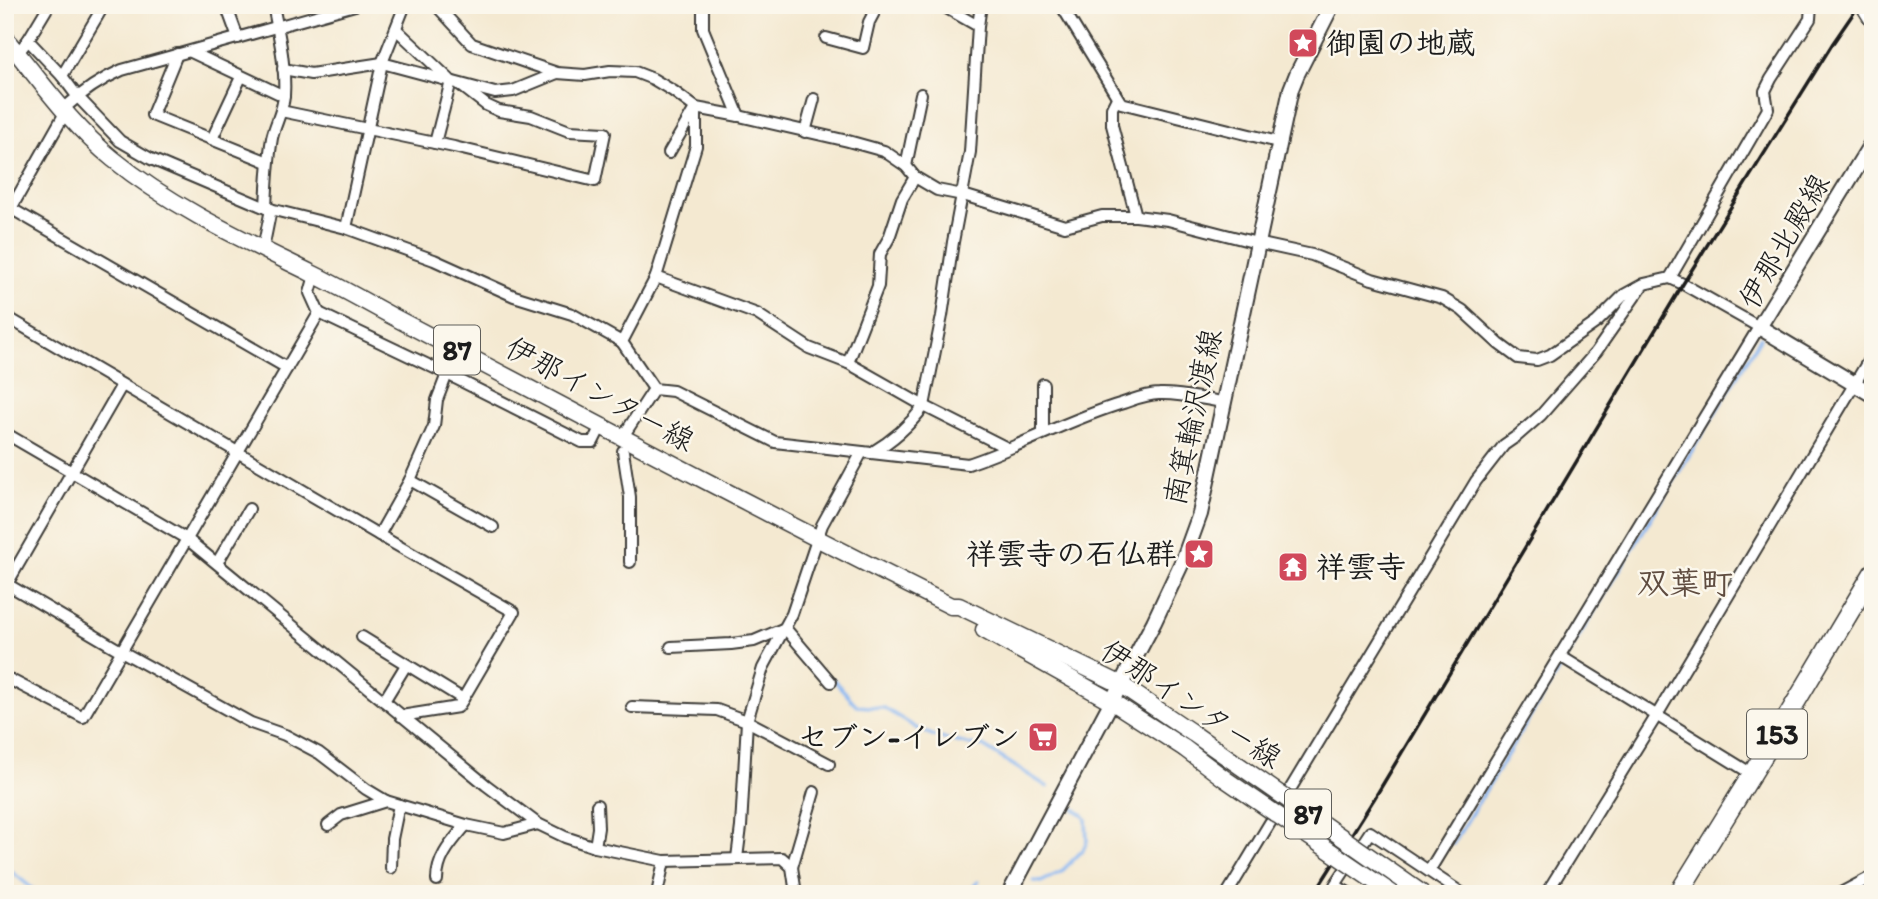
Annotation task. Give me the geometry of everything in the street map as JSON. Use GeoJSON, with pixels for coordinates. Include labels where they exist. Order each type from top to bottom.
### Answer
{"type":"FeatureCollection","features":[{"type":"Feature","properties":{"kind":"highway"},"geometry":{"type":"LineString","coordinates":[[1865,5],[1873,18]]}},
{"type":"Feature","properties":{"kind":"highway","name":"153"},"geometry":{"type":"LineString","coordinates":[[1678,894],[1873,573]]}},
{"type":"Feature","properties":{"kind":"main road","name":"南箕輪沢渡線"},"geometry":{"type":"LineString","coordinates":[[1009,894],[1154,622],[1193,537],[1278,142],[1294,81],[1332,5]]}},
{"type":"Feature","properties":{"kind":"main road","name":"伊那インター線"},"geometry":{"type":"LineString","coordinates":[[5,38],[23,47],[63,112],[87,137],[146,185],[182,208],[601,426],[623,445],[951,606],[959,606],[1120,684],[1423,894]]}},
{"type":"Feature","properties":{"kind":"main road","name":"伊那北殿線"},"geometry":{"type":"LineString","coordinates":[[1873,141],[1759,327],[1873,395]]}},
{"type":"Feature","properties":{"kind":"main road","name":"伊那インター線"},"geometry":{"type":"LineString","coordinates":[[951,606],[955,613],[1111,701],[1184,748],[1394,894]]}},
{"type":"Feature","properties":{"kind":"street"},"geometry":{"type":"LineString","coordinates":[[49,5],[23,47],[62,76],[77,96],[120,141],[151,159],[269,208],[346,228],[434,260],[514,296],[572,314],[622,342],[654,389],[673,391],[775,442],[968,464],[1103,409],[1150,395],[1176,394],[1223,402]]}},
{"type":"Feature","properties":{"kind":"street"},"geometry":{"type":"LineString","coordinates":[[62,76],[104,5]]}},
{"type":"Feature","properties":{"kind":"street"},"geometry":{"type":"LineString","coordinates":[[226,5],[238,38]]}},
{"type":"Feature","properties":{"kind":"street"},"geometry":{"type":"LineString","coordinates":[[263,249],[269,208],[268,162],[284,96],[283,69],[273,5]]}},
{"type":"Feature","properties":{"kind":"street"},"geometry":{"type":"LineString","coordinates":[[5,219],[8,206],[63,112],[77,96],[102,79],[122,70],[355,5]]}},
{"type":"Feature","properties":{"kind":"street"},"geometry":{"type":"LineString","coordinates":[[346,228],[382,63],[405,5]]}},
{"type":"Feature","properties":{"kind":"street"},"geometry":{"type":"LineString","coordinates":[[436,5],[472,44],[557,73],[585,75],[610,71],[635,72],[653,79],[696,108],[884,151],[906,166],[915,177],[937,190],[963,195],[1065,226],[1102,216],[1136,216],[1168,220],[1312,255],[1372,279],[1442,298],[1462,310],[1518,358],[1536,360],[1550,355],[1597,322],[1624,295],[1644,284],[1670,278],[1759,327],[1563,658],[1429,871]]}},
{"type":"Feature","properties":{"kind":"street"},"geometry":{"type":"LineString","coordinates":[[703,5],[703,29],[739,116]]}},
{"type":"Feature","properties":{"kind":"street"},"geometry":{"type":"LineString","coordinates":[[826,38],[863,48],[869,22],[878,5]]}},
{"type":"Feature","properties":{"kind":"street"},"geometry":{"type":"LineString","coordinates":[[941,5],[978,26]]}},
{"type":"Feature","properties":{"kind":"street"},"geometry":{"type":"LineString","coordinates":[[737,859],[747,721],[763,668],[800,594],[822,525],[867,452],[887,444],[924,406],[943,316],[970,152],[981,5]]}},
{"type":"Feature","properties":{"kind":"street"},"geometry":{"type":"LineString","coordinates":[[1061,5],[1121,103],[1278,142]]}},
{"type":"Feature","properties":{"kind":"street"},"geometry":{"type":"LineString","coordinates":[[1670,278],[1768,108],[1765,91],[1810,19],[1811,5]]}},
{"type":"Feature","properties":{"kind":"street"},"geometry":{"type":"LineString","coordinates":[[281,110],[595,181],[605,133],[569,131],[531,116],[499,111],[455,83],[396,29]]}},
{"type":"Feature","properties":{"kind":"street"},"geometry":{"type":"LineString","coordinates":[[191,52],[284,96]]}},
{"type":"Feature","properties":{"kind":"street"},"geometry":{"type":"LineString","coordinates":[[177,54],[152,115],[268,162]]}},
{"type":"Feature","properties":{"kind":"street"},"geometry":{"type":"LineString","coordinates":[[283,69],[312,74],[382,63],[495,93],[513,90],[557,73]]}},
{"type":"Feature","properties":{"kind":"street"},"geometry":{"type":"LineString","coordinates":[[212,139],[241,77]]}},
{"type":"Feature","properties":{"kind":"street"},"geometry":{"type":"LineString","coordinates":[[435,143],[455,83]]}},
{"type":"Feature","properties":{"kind":"street"},"geometry":{"type":"LineString","coordinates":[[906,166],[920,94]]}},
{"type":"Feature","properties":{"kind":"street"},"geometry":{"type":"LineString","coordinates":[[1117,98],[1112,108],[1112,125],[1136,216]]}},
{"type":"Feature","properties":{"kind":"street"},"geometry":{"type":"LineString","coordinates":[[805,132],[814,99]]}},
{"type":"Feature","properties":{"kind":"street"},"geometry":{"type":"LineString","coordinates":[[669,153],[696,108]]}},
{"type":"Feature","properties":{"kind":"street"},"geometry":{"type":"LineString","coordinates":[[622,342],[656,277],[696,146],[696,108]]}},
{"type":"Feature","properties":{"kind":"street"},"geometry":{"type":"LineString","coordinates":[[848,363],[878,286],[880,254],[889,238],[902,199],[915,177]]}},
{"type":"Feature","properties":{"kind":"street"},"geometry":{"type":"LineString","coordinates":[[8,206],[287,368]]}},
{"type":"Feature","properties":{"kind":"street"},"geometry":{"type":"LineString","coordinates":[[315,275],[310,293],[319,313],[582,442],[593,442],[601,426]]}},
{"type":"Feature","properties":{"kind":"street"},"geometry":{"type":"LineString","coordinates":[[656,277],[757,314],[809,348],[848,363],[1007,448]]}},
{"type":"Feature","properties":{"kind":"street"},"geometry":{"type":"LineString","coordinates":[[1227,894],[1476,481],[1504,444],[1541,415],[1596,352],[1644,284]]}},
{"type":"Feature","properties":{"kind":"street"},"geometry":{"type":"LineString","coordinates":[[5,677],[83,718],[319,313]]}},
{"type":"Feature","properties":{"kind":"street"},"geometry":{"type":"LineString","coordinates":[[5,316],[514,612],[457,707],[401,716]]}},
{"type":"Feature","properties":{"kind":"street"},"geometry":{"type":"LineString","coordinates":[[1546,894],[1657,715],[1873,353]]}},
{"type":"Feature","properties":{"kind":"street"},"geometry":{"type":"LineString","coordinates":[[379,535],[410,480],[434,426],[437,400],[447,374]]}},
{"type":"Feature","properties":{"kind":"street"},"geometry":{"type":"LineString","coordinates":[[1043,384],[1044,433]]}},
{"type":"Feature","properties":{"kind":"street"},"geometry":{"type":"LineString","coordinates":[[122,385],[6,583],[251,723],[285,735],[319,753],[386,801],[466,825],[505,833],[538,824]]}},
{"type":"Feature","properties":{"kind":"street"},"geometry":{"type":"LineString","coordinates":[[630,562],[630,497],[623,445],[654,389]]}},
{"type":"Feature","properties":{"kind":"street"},"geometry":{"type":"LineString","coordinates":[[5,433],[187,539],[401,716],[538,824],[595,847],[664,861],[782,859],[792,867]]}},
{"type":"Feature","properties":{"kind":"street"},"geometry":{"type":"LineString","coordinates":[[410,480],[493,527]]}},
{"type":"Feature","properties":{"kind":"street"},"geometry":{"type":"LineString","coordinates":[[218,563],[249,509]]}},
{"type":"Feature","properties":{"kind":"street"},"geometry":{"type":"LineString","coordinates":[[671,647],[754,641],[785,628]]}},
{"type":"Feature","properties":{"kind":"street"},"geometry":{"type":"LineString","coordinates":[[785,628],[831,682]]}},
{"type":"Feature","properties":{"kind":"street"},"geometry":{"type":"LineString","coordinates":[[362,637],[463,699]]}},
{"type":"Feature","properties":{"kind":"street"},"geometry":{"type":"LineString","coordinates":[[1563,658],[1752,774]]}},
{"type":"Feature","properties":{"kind":"street"},"geometry":{"type":"LineString","coordinates":[[384,701],[406,665]]}},
{"type":"Feature","properties":{"kind":"street"},"geometry":{"type":"LineString","coordinates":[[632,707],[717,710],[747,721],[829,764]]}},
{"type":"Feature","properties":{"kind":"street"},"geometry":{"type":"LineString","coordinates":[[796,894],[792,867],[814,792]]}},
{"type":"Feature","properties":{"kind":"street"},"geometry":{"type":"LineString","coordinates":[[328,825],[341,816],[386,801]]}},
{"type":"Feature","properties":{"kind":"street"},"geometry":{"type":"LineString","coordinates":[[391,868],[392,839],[399,805]]}},
{"type":"Feature","properties":{"kind":"street"},"geometry":{"type":"LineString","coordinates":[[595,847],[597,805]]}},
{"type":"Feature","properties":{"kind":"street"},"geometry":{"type":"LineString","coordinates":[[437,880],[441,857],[466,825]]}},
{"type":"Feature","properties":{"kind":"street"},"geometry":{"type":"LineString","coordinates":[[1350,894],[1335,885],[1370,832],[1463,894]]}},
{"type":"Feature","properties":{"kind":"street"},"geometry":{"type":"LineString","coordinates":[[657,894],[664,861]]}},
{"type":"Feature","properties":{"kind":"street"},"geometry":{"type":"LineString","coordinates":[[1849,892],[1873,876]]}},
{"type":"Feature","properties":{"kind":"waterway"},"geometry":{"type":"LineString","coordinates":[[1453,844],[1761,337]]}},
{"type":"Feature","properties":{"kind":"waterway"},"geometry":{"type":"LineString","coordinates":[[834,680],[857,706],[884,708],[918,729],[937,737],[983,746],[1048,787]]}},
{"type":"Feature","properties":{"kind":"waterway"},"geometry":{"type":"LineString","coordinates":[[1034,881],[1041,882],[1061,872],[1083,850],[1087,841],[1086,819],[1073,808]]}},
{"type":"Feature","properties":{"kind":"waterway"},"geometry":{"type":"LineString","coordinates":[[5,866],[41,894]]}},
{"type":"Feature","properties":{"kind":"waterway"},"geometry":{"type":"LineString","coordinates":[[966,894],[978,882]]}},
{"type":"Feature","properties":{"kind":"railway"},"geometry":{"type":"LineString","coordinates":[[1314,894],[1374,799],[1683,284],[1859,5]]}},
{"type":"Feature","properties":{"kind":"place","name":"御園の地蔵"},"geometry":{"type":"Point","coordinates":[1303,43]}},
{"type":"Feature","properties":{"kind":"place","name":"祥雲寺の石仏群"},"geometry":{"type":"Point","coordinates":[1199,554]}},
{"type":"Feature","properties":{"kind":"place","name":"祥雲寺"},"geometry":{"type":"Point","coordinates":[1293,567]}},
{"type":"Feature","properties":{"kind":"place","name":"セブン-イレブン"},"geometry":{"type":"Point","coordinates":[1043,737]}},
{"type":"Feature","properties":{"kind":"district","name":"双葉町"},"geometry":{"type":"Point","coordinates":[1685,583]}}]}
